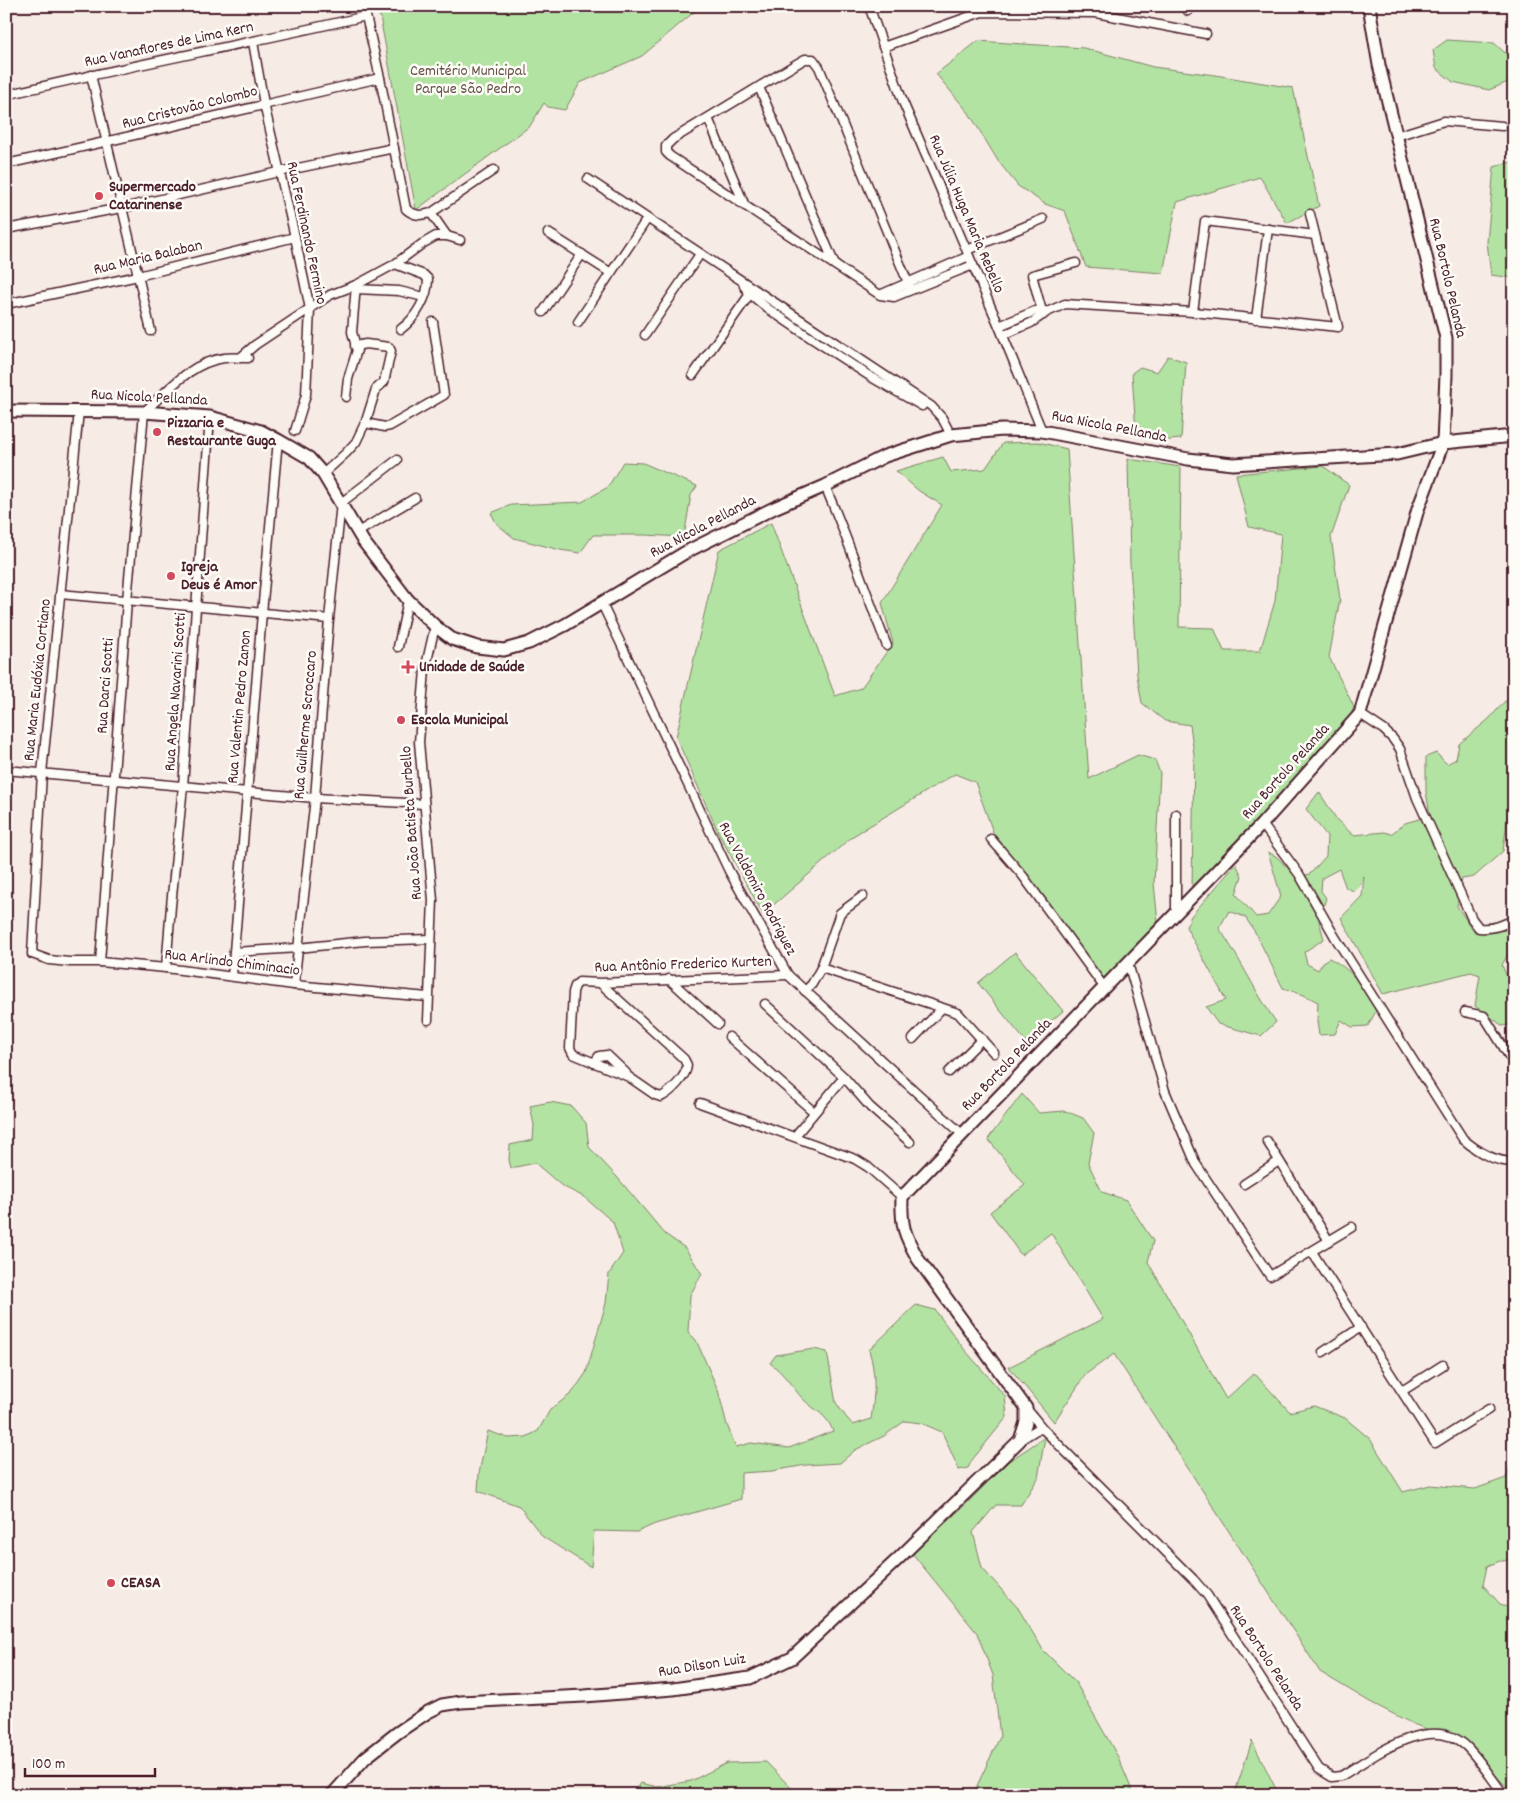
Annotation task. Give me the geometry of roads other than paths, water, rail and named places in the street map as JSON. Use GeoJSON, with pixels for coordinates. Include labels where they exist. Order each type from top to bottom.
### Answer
{"type":"FeatureCollection","features":[{"type":"Feature","properties":{"kind":"street","name":"Rua Júlia Huga Maria Rebello"},"geometry":{"type":"LineString","coordinates":[[869,6],[902,102],[973,264],[1042,431]]}},
{"type":"Feature","properties":{"kind":"street","name":"Rua Bortolo Pelanda"},"geometry":{"type":"LineString","coordinates":[[1369,6],[1379,65],[1446,338],[1446,393],[1443,443],[1418,509],[1360,714],[1262,824],[902,1198],[902,1215],[905,1236],[918,1259],[1026,1408],[1043,1429],[1193,1579],[1206,1595],[1319,1769],[1332,1777],[1341,1776],[1397,1743],[1422,1734],[1440,1734],[1452,1738],[1465,1746],[1504,1795]]}},
{"type":"Feature","properties":{"kind":"street"},"geometry":{"type":"LineString","coordinates":[[883,47],[982,12],[1096,13],[1206,34]]}},
{"type":"Feature","properties":{"kind":"street","name":"Rua Vanaflores de Lima Kern"},"geometry":{"type":"LineString","coordinates":[[6,95],[366,16],[380,78]]}},
{"type":"Feature","properties":{"kind":"street","name":"Rua Ferdinando Fermino"},"geometry":{"type":"LineString","coordinates":[[253,42],[264,104],[310,309],[306,395],[295,431]]}},
{"type":"Feature","properties":{"kind":"street"},"geometry":{"type":"LineString","coordinates":[[909,286],[816,62],[810,59],[802,61],[670,141],[666,152],[880,295],[909,286],[973,264]]}},
{"type":"Feature","properties":{"kind":"street"},"geometry":{"type":"LineString","coordinates":[[91,75],[150,331]]}},
{"type":"Feature","properties":{"kind":"street"},"geometry":{"type":"LineString","coordinates":[[380,78],[406,209],[415,215],[422,216],[431,213],[494,170]]}},
{"type":"Feature","properties":{"kind":"street","name":"Rua Cristovão Colombo"},"geometry":{"type":"LineString","coordinates":[[6,164],[380,78]]}},
{"type":"Feature","properties":{"kind":"street"},"geometry":{"type":"LineString","coordinates":[[759,87],[835,265]]}},
{"type":"Feature","properties":{"kind":"street"},"geometry":{"type":"LineString","coordinates":[[708,118],[745,206]]}},
{"type":"Feature","properties":{"kind":"street"},"geometry":{"type":"LineString","coordinates":[[1396,136],[1444,121],[1502,126]]}},
{"type":"Feature","properties":{"kind":"street"},"geometry":{"type":"LineString","coordinates":[[6,229],[122,208],[394,148]]}},
{"type":"Feature","properties":{"kind":"street"},"geometry":{"type":"LineString","coordinates":[[588,179],[740,281],[767,308],[811,338],[848,362],[931,406],[940,415],[951,435]]}},
{"type":"Feature","properties":{"kind":"street"},"geometry":{"type":"LineString","coordinates":[[431,213],[447,236]]}},
{"type":"Feature","properties":{"kind":"street"},"geometry":{"type":"LineString","coordinates":[[1003,335],[1031,323],[1044,313],[1065,304],[1193,312],[1338,327],[1310,214]]}},
{"type":"Feature","properties":{"kind":"street"},"geometry":{"type":"LineString","coordinates":[[578,322],[647,219]]}},
{"type":"Feature","properties":{"kind":"street"},"geometry":{"type":"LineString","coordinates":[[909,286],[968,253],[1043,219]]}},
{"type":"Feature","properties":{"kind":"street"},"geometry":{"type":"LineString","coordinates":[[1193,312],[1205,221],[1316,235]]}},
{"type":"Feature","properties":{"kind":"street"},"geometry":{"type":"LineString","coordinates":[[1256,319],[1268,228]]}},
{"type":"Feature","properties":{"kind":"street"},"geometry":{"type":"LineString","coordinates":[[548,232],[611,273]]}},
{"type":"Feature","properties":{"kind":"street"},"geometry":{"type":"LineString","coordinates":[[144,412],[184,376],[198,367],[211,361],[225,358],[244,358],[255,345],[330,294],[356,287],[395,264],[436,236],[447,236],[460,240]]}},
{"type":"Feature","properties":{"kind":"street","name":"Rua Maria Balaban"},"geometry":{"type":"LineString","coordinates":[[6,304],[138,276],[295,237]]}},
{"type":"Feature","properties":{"kind":"street"},"geometry":{"type":"LineString","coordinates":[[543,312],[582,254]]}},
{"type":"Feature","properties":{"kind":"street"},"geometry":{"type":"LineString","coordinates":[[645,336],[700,254]]}},
{"type":"Feature","properties":{"kind":"street"},"geometry":{"type":"LineString","coordinates":[[1044,313],[1032,275],[1076,263]]}},
{"type":"Feature","properties":{"kind":"street"},"geometry":{"type":"LineString","coordinates":[[395,264],[424,275],[428,279],[424,297],[417,312],[408,324],[401,329]]}},
{"type":"Feature","properties":{"kind":"street"},"geometry":{"type":"LineString","coordinates":[[356,287],[424,297]]}},
{"type":"Feature","properties":{"kind":"street"},"geometry":{"type":"LineString","coordinates":[[346,397],[348,379],[357,350],[352,332],[356,287]]}},
{"type":"Feature","properties":{"kind":"street"},"geometry":{"type":"LineString","coordinates":[[751,292],[817,331],[915,398]]}},
{"type":"Feature","properties":{"kind":"street"},"geometry":{"type":"LineString","coordinates":[[693,375],[751,292]]}},
{"type":"Feature","properties":{"kind":"street"},"geometry":{"type":"LineString","coordinates":[[999,326],[1026,314],[1044,313]]}},
{"type":"Feature","properties":{"kind":"street"},"geometry":{"type":"LineString","coordinates":[[365,423],[385,427],[390,426],[444,395],[433,322]]}},
{"type":"Feature","properties":{"kind":"street"},"geometry":{"type":"LineString","coordinates":[[811,338],[817,331]]}},
{"type":"Feature","properties":{"kind":"street"},"geometry":{"type":"LineString","coordinates":[[323,474],[356,442],[365,423],[376,389],[387,377],[391,351],[389,347],[366,344],[355,346]]}},
{"type":"Feature","properties":{"kind":"street"},"geometry":{"type":"LineString","coordinates":[[848,362],[854,356]]}},
{"type":"Feature","properties":{"kind":"street","name":"Rua Nicola Pellanda"},"geometry":{"type":"LineString","coordinates":[[6,411],[144,412],[210,417],[261,431],[309,458],[323,474],[363,541],[408,600],[434,626],[452,639],[477,647],[504,650],[529,643],[565,625],[686,552],[774,508],[825,486],[886,456],[951,435],[1002,430],[1042,431],[1188,459],[1233,464],[1397,454],[1443,443],[1514,436]]}},
{"type":"Feature","properties":{"kind":"street","name":"Rua Maria Eudóxia Cortiano"},"geometry":{"type":"LineString","coordinates":[[32,954],[42,773],[78,411]]}},
{"type":"Feature","properties":{"kind":"street","name":"Rua Darci Scotti"},"geometry":{"type":"LineString","coordinates":[[100,962],[127,600],[144,412]]}},
{"type":"Feature","properties":{"kind":"street","name":"Rua Angela Navarini Scotti"},"geometry":{"type":"LineString","coordinates":[[166,968],[183,786],[210,417]]}},
{"type":"Feature","properties":{"kind":"street","name":"Rua Valentin Pedro Zanon"},"geometry":{"type":"LineString","coordinates":[[232,976],[278,440]]}},
{"type":"Feature","properties":{"kind":"street"},"geometry":{"type":"LineString","coordinates":[[341,503],[397,460]]}},
{"type":"Feature","properties":{"kind":"street"},"geometry":{"type":"LineString","coordinates":[[825,486],[842,524],[866,595],[886,646]]}},
{"type":"Feature","properties":{"kind":"street"},"geometry":{"type":"LineString","coordinates":[[358,532],[415,498]]}},
{"type":"Feature","properties":{"kind":"street","name":"Rua Guilherme Scroccaro"},"geometry":{"type":"LineString","coordinates":[[294,985],[315,798],[329,619],[341,503]]}},
{"type":"Feature","properties":{"kind":"street"},"geometry":{"type":"LineString","coordinates":[[60,594],[329,619]]}},
{"type":"Feature","properties":{"kind":"street"},"geometry":{"type":"LineString","coordinates":[[398,647],[408,600]]}},
{"type":"Feature","properties":{"kind":"street","name":"Rua Valdomiro Rodriguez"},"geometry":{"type":"LineString","coordinates":[[601,602],[729,871],[788,975],[962,1134]]}},
{"type":"Feature","properties":{"kind":"street","name":"Rua João Batista Burbello"},"geometry":{"type":"LineString","coordinates":[[428,1020],[433,900],[419,742],[425,670],[434,626]]}},
{"type":"Feature","properties":{"kind":"street"},"geometry":{"type":"LineString","coordinates":[[1360,714],[1384,730],[1393,738],[1400,749],[1417,798],[1472,920],[1479,928],[1489,929],[1503,926],[1514,919]]}},
{"type":"Feature","properties":{"kind":"street"},"geometry":{"type":"LineString","coordinates":[[6,770],[315,798],[424,804]]}},
{"type":"Feature","properties":{"kind":"street"},"geometry":{"type":"LineString","coordinates":[[1176,814],[1176,913]]}},
{"type":"Feature","properties":{"kind":"street"},"geometry":{"type":"LineString","coordinates":[[1262,824],[1299,874],[1340,946],[1464,1139],[1477,1152],[1488,1157],[1514,1162]]}},
{"type":"Feature","properties":{"kind":"street"},"geometry":{"type":"LineString","coordinates":[[991,839],[1023,876],[1104,987]]}},
{"type":"Feature","properties":{"kind":"street"},"geometry":{"type":"LineString","coordinates":[[805,990],[812,984],[821,968],[840,913],[864,896]]}},
{"type":"Feature","properties":{"kind":"street"},"geometry":{"type":"LineString","coordinates":[[234,952],[366,941],[431,939]]}},
{"type":"Feature","properties":{"kind":"street","name":"Rua Arlindo Chiminacio"},"geometry":{"type":"LineString","coordinates":[[32,954],[49,960],[166,968],[294,985],[428,998]]}},
{"type":"Feature","properties":{"kind":"street"},"geometry":{"type":"LineString","coordinates":[[1128,963],[1166,1092],[1196,1164],[1270,1276],[1352,1227]]}},
{"type":"Feature","properties":{"kind":"street"},"geometry":{"type":"LineString","coordinates":[[821,968],[958,1013],[994,1053]]}},
{"type":"Feature","properties":{"kind":"street","name":"Rua Antônio Frederico Kurten"},"geometry":{"type":"LineString","coordinates":[[594,1063],[575,1056],[570,1048],[574,988],[580,982],[600,983],[788,975]]}},
{"type":"Feature","properties":{"kind":"street"},"geometry":{"type":"LineString","coordinates":[[669,979],[718,1024]]}},
{"type":"Feature","properties":{"kind":"street"},"geometry":{"type":"LineString","coordinates":[[600,983],[684,1059],[688,1067],[684,1075],[661,1097],[629,1077],[607,1055],[599,1056],[594,1063],[629,1077]]}},
{"type":"Feature","properties":{"kind":"street"},"geometry":{"type":"LineString","coordinates":[[765,1004],[844,1077],[870,1107],[910,1142]]}},
{"type":"Feature","properties":{"kind":"street"},"geometry":{"type":"LineString","coordinates":[[913,1039],[942,1008]]}},
{"type":"Feature","properties":{"kind":"street"},"geometry":{"type":"LineString","coordinates":[[1465,1012],[1484,1016],[1514,1064]]}},
{"type":"Feature","properties":{"kind":"street"},"geometry":{"type":"LineString","coordinates":[[729,1037],[814,1112]]}},
{"type":"Feature","properties":{"kind":"street"},"geometry":{"type":"LineString","coordinates":[[949,1072],[982,1039]]}},
{"type":"Feature","properties":{"kind":"street"},"geometry":{"type":"LineString","coordinates":[[795,1136],[844,1077]]}},
{"type":"Feature","properties":{"kind":"street"},"geometry":{"type":"LineString","coordinates":[[700,1103],[795,1136],[862,1163],[902,1198]]}},
{"type":"Feature","properties":{"kind":"street"},"geometry":{"type":"LineString","coordinates":[[1267,1141],[1329,1241]]}},
{"type":"Feature","properties":{"kind":"street"},"geometry":{"type":"LineString","coordinates":[[1244,1184],[1279,1161]]}},
{"type":"Feature","properties":{"kind":"street"},"geometry":{"type":"LineString","coordinates":[[1312,1252],[1435,1443],[1489,1409]]}},
{"type":"Feature","properties":{"kind":"street"},"geometry":{"type":"LineString","coordinates":[[1323,1352],[1361,1327]]}},
{"type":"Feature","properties":{"kind":"street"},"geometry":{"type":"LineString","coordinates":[[1402,1391],[1443,1365]]}},
{"type":"Feature","properties":{"kind":"street"},"geometry":{"type":"LineString","coordinates":[[1020,1440],[1026,1422],[1026,1408]]}},
{"type":"Feature","properties":{"kind":"street"},"geometry":{"type":"LineString","coordinates":[[1020,1440],[1036,1430],[1043,1429]]}},
{"type":"Feature","properties":{"kind":"street","name":"Rua Dilson Luiz"},"geometry":{"type":"LineString","coordinates":[[332,1795],[364,1758],[397,1733],[442,1705],[461,1702],[584,1696],[682,1687],[750,1678],[792,1658],[899,1558],[1020,1440]]}},
{"type":"Feature","properties":{"kind":"place","name":"Supermercado Catarinense"},"geometry":{"type":"Point","coordinates":[99,196]}},
{"type":"Feature","properties":{"kind":"place","name":"Pizzaria e Restaurante Guga"},"geometry":{"type":"Point","coordinates":[157,432]}},
{"type":"Feature","properties":{"kind":"place","name":"Igreja Deus é Amor"},"geometry":{"type":"Point","coordinates":[171,576]}},
{"type":"Feature","properties":{"kind":"place","name":"Unidade de Saúde"},"geometry":{"type":"Point","coordinates":[408,667]}},
{"type":"Feature","properties":{"kind":"place","name":"Escola Municipal"},"geometry":{"type":"Point","coordinates":[401,720]}},
{"type":"Feature","properties":{"kind":"place","name":"CEASA"},"geometry":{"type":"Point","coordinates":[111,1583]}},
{"type":"Feature","properties":{"kind":"park label","name":"Cemitério Municipal Parque São Pedro"},"geometry":{"type":"Point","coordinates":[468,80]}}]}
